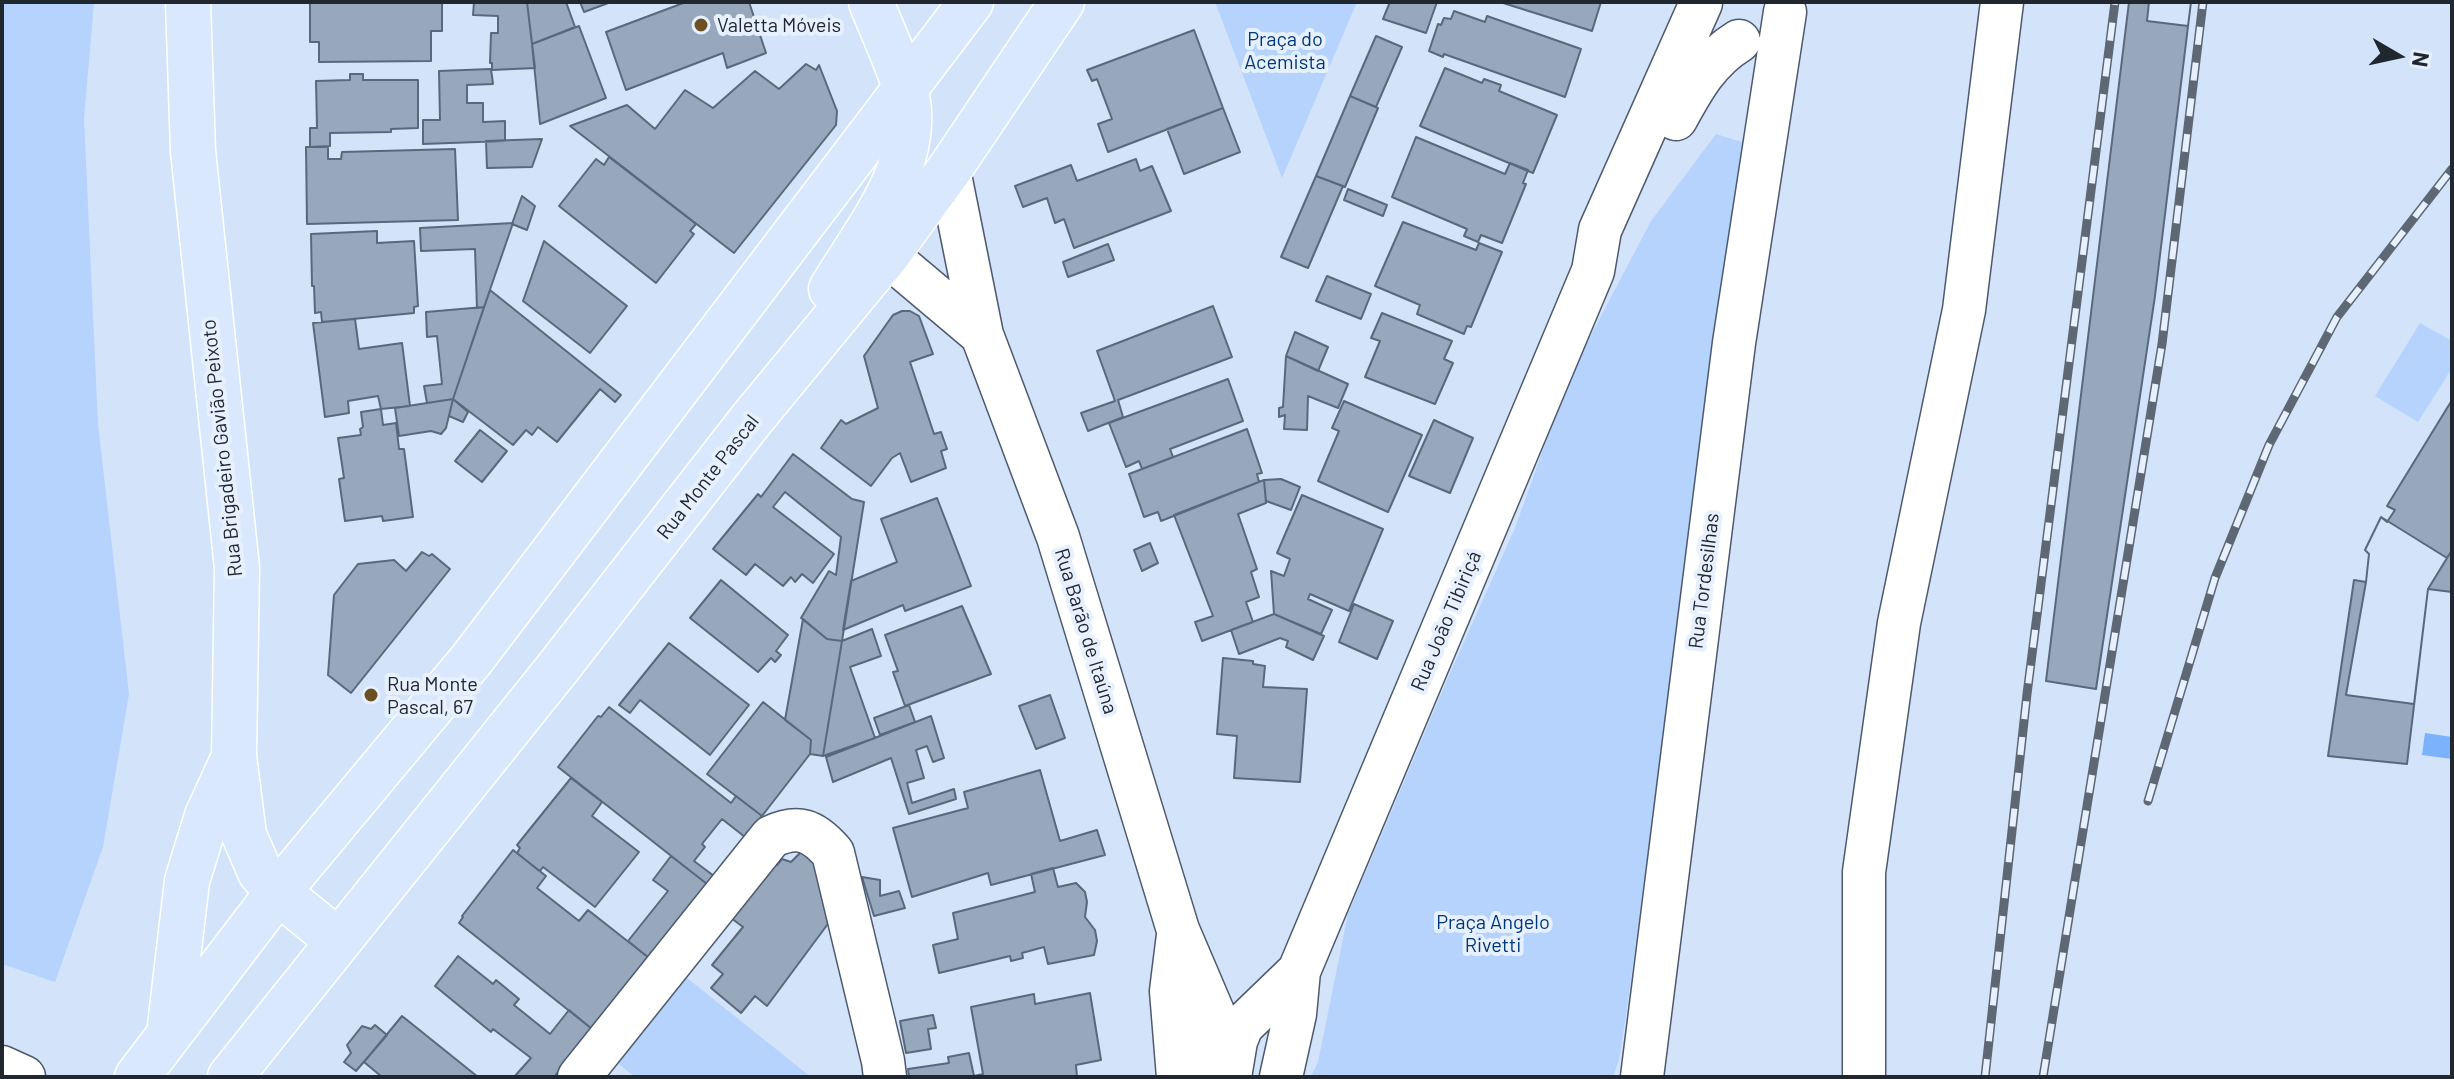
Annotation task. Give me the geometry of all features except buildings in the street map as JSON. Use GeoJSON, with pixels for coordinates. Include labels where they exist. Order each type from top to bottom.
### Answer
{"type":"FeatureCollection","features":[{"type":"Feature","properties":{"kind":"main road","name":"Rua Brigadeiro Gavião Peixoto"},"geometry":{"type":"LineString","coordinates":[[188,2],[193,151],[237,568],[234,756],[244,835],[260,872],[278,892],[337,940]]}},
{"type":"Feature","properties":{"kind":"main road"},"geometry":{"type":"LineString","coordinates":[[751,420],[897,178],[906,156],[909,132],[906,90],[871,2]]}},
{"type":"Feature","properties":{"kind":"main road"},"geometry":{"type":"LineString","coordinates":[[137,1077],[278,892],[472,659],[971,2]]}},
{"type":"Feature","properties":{"kind":"main road","name":"Rua Monte Pascal"},"geometry":{"type":"LineString","coordinates":[[337,940],[557,669],[751,420],[887,255],[949,170],[1062,2]]}},
{"type":"Feature","properties":{"kind":"main road"},"geometry":{"type":"LineString","coordinates":[[168,1036],[187,881],[207,816],[234,756]]}},
{"type":"Feature","properties":{"kind":"main road"},"geometry":{"type":"LineString","coordinates":[[230,1077],[337,940]]}},
{"type":"Feature","properties":{"kind":"street"},"geometry":{"type":"LineString","coordinates":[[1701,2],[1705,17],[1714,29],[1726,37],[1747,40],[1772,85]]}},
{"type":"Feature","properties":{"kind":"street","name":"Rua João Tibiriçá"},"geometry":{"type":"LineString","coordinates":[[1281,1077],[1295,1014],[1299,971],[1593,271],[1600,230],[1701,2]]}},
{"type":"Feature","properties":{"kind":"street"},"geometry":{"type":"LineString","coordinates":[[1864,1077],[1864,872],[1899,623],[1964,310],[2002,2]]}},
{"type":"Feature","properties":{"kind":"street","name":"Rua João Tibiriçá"},"geometry":{"type":"LineString","coordinates":[[1593,271],[1619,236],[1695,84],[1720,53],[1767,34],[1778,24],[1786,7]]}},
{"type":"Feature","properties":{"kind":"street","name":"Rua Tordesilhas"},"geometry":{"type":"LineString","coordinates":[[1642,1077],[1734,343],[1786,7]]}},
{"type":"Feature","properties":{"kind":"street","name":"Rua Barão de Itaúna"},"geometry":{"type":"LineString","coordinates":[[949,170],[982,335],[1058,537],[1178,930],[1227,1019],[1213,1077]]}},
{"type":"Feature","properties":{"kind":"street","name":"Rua Barão de Itaúna"},"geometry":{"type":"LineString","coordinates":[[887,255],[982,335]]}},
{"type":"Feature","properties":{"kind":"street"},"geometry":{"type":"LineString","coordinates":[[579,1077],[753,858],[771,837],[787,829],[804,831],[821,839],[833,853],[885,1077]]}},
{"type":"Feature","properties":{"kind":"street","name":"Rua Barão de Itaúna"},"geometry":{"type":"LineString","coordinates":[[1178,930],[1171,991],[1178,1077]]}},
{"type":"Feature","properties":{"kind":"street","name":"Rua João Tibiriçá"},"geometry":{"type":"LineString","coordinates":[[1227,1019],[1299,971]]}},
{"type":"Feature","properties":{"kind":"street"},"geometry":{"type":"LineString","coordinates":[[1227,1019],[1236,1041],[1230,1077]]}},
{"type":"Feature","properties":{"kind":"street"},"geometry":{"type":"LineString","coordinates":[[2,1067],[24,1077]]}},
{"type":"Feature","properties":{"kind":"green space"},"geometry":{"type":"Polygon","coordinates":[[[2,2],[94,2],[84,119],[98,424],[129,694],[103,847],[55,982],[2,964],[2,2]]]}},
{"type":"Feature","properties":{"kind":"green space","name":"Praça do Acemista"},"geometry":{"type":"Polygon","coordinates":[[[1215,2],[1357,2],[1282,178],[1215,2]]]}},
{"type":"Feature","properties":{"kind":"green space","name":"Praça Angelo Rivetti"},"geometry":{"type":"Polygon","coordinates":[[[1716,134],[1742,142],[1628,1002],[1619,1060],[1613,1077],[1311,1077],[1318,1062],[1348,914],[1515,528],[1569,377],[1651,221],[1716,134]]]}},
{"type":"Feature","properties":{"kind":"green space"},"geometry":{"type":"Polygon","coordinates":[[[2420,323],[2452,341],[2452,368],[2418,422],[2375,396],[2420,323]]]}},
{"type":"Feature","properties":{"kind":"green space"},"geometry":{"type":"Polygon","coordinates":[[[682,974],[811,1077],[635,1077],[614,1060],[682,974]]]}},
{"type":"Feature","properties":{"kind":"water"},"geometry":{"type":"Polygon","coordinates":[[[2425,733],[2452,737],[2452,759],[2422,755],[2425,733]]]}},
{"type":"Feature","properties":{"kind":"railway"},"geometry":{"type":"LineString","coordinates":[[1985,1077],[2027,694],[2115,2]]}},
{"type":"Feature","properties":{"kind":"railway"},"geometry":{"type":"LineString","coordinates":[[2043,1077],[2162,344],[2203,2]]}},
{"type":"Feature","properties":{"kind":"railway"},"geometry":{"type":"LineString","coordinates":[[2148,801],[2215,578],[2269,445],[2337,317],[2452,169]]}},
{"type":"Feature","properties":{"kind":"place","name":"Valetta Móveis"},"geometry":{"type":"Point","coordinates":[701,25]}},
{"type":"Feature","properties":{"kind":"place","name":"Rua Monte Pascal, 67"},"geometry":{"type":"Point","coordinates":[371,695]}}]}
